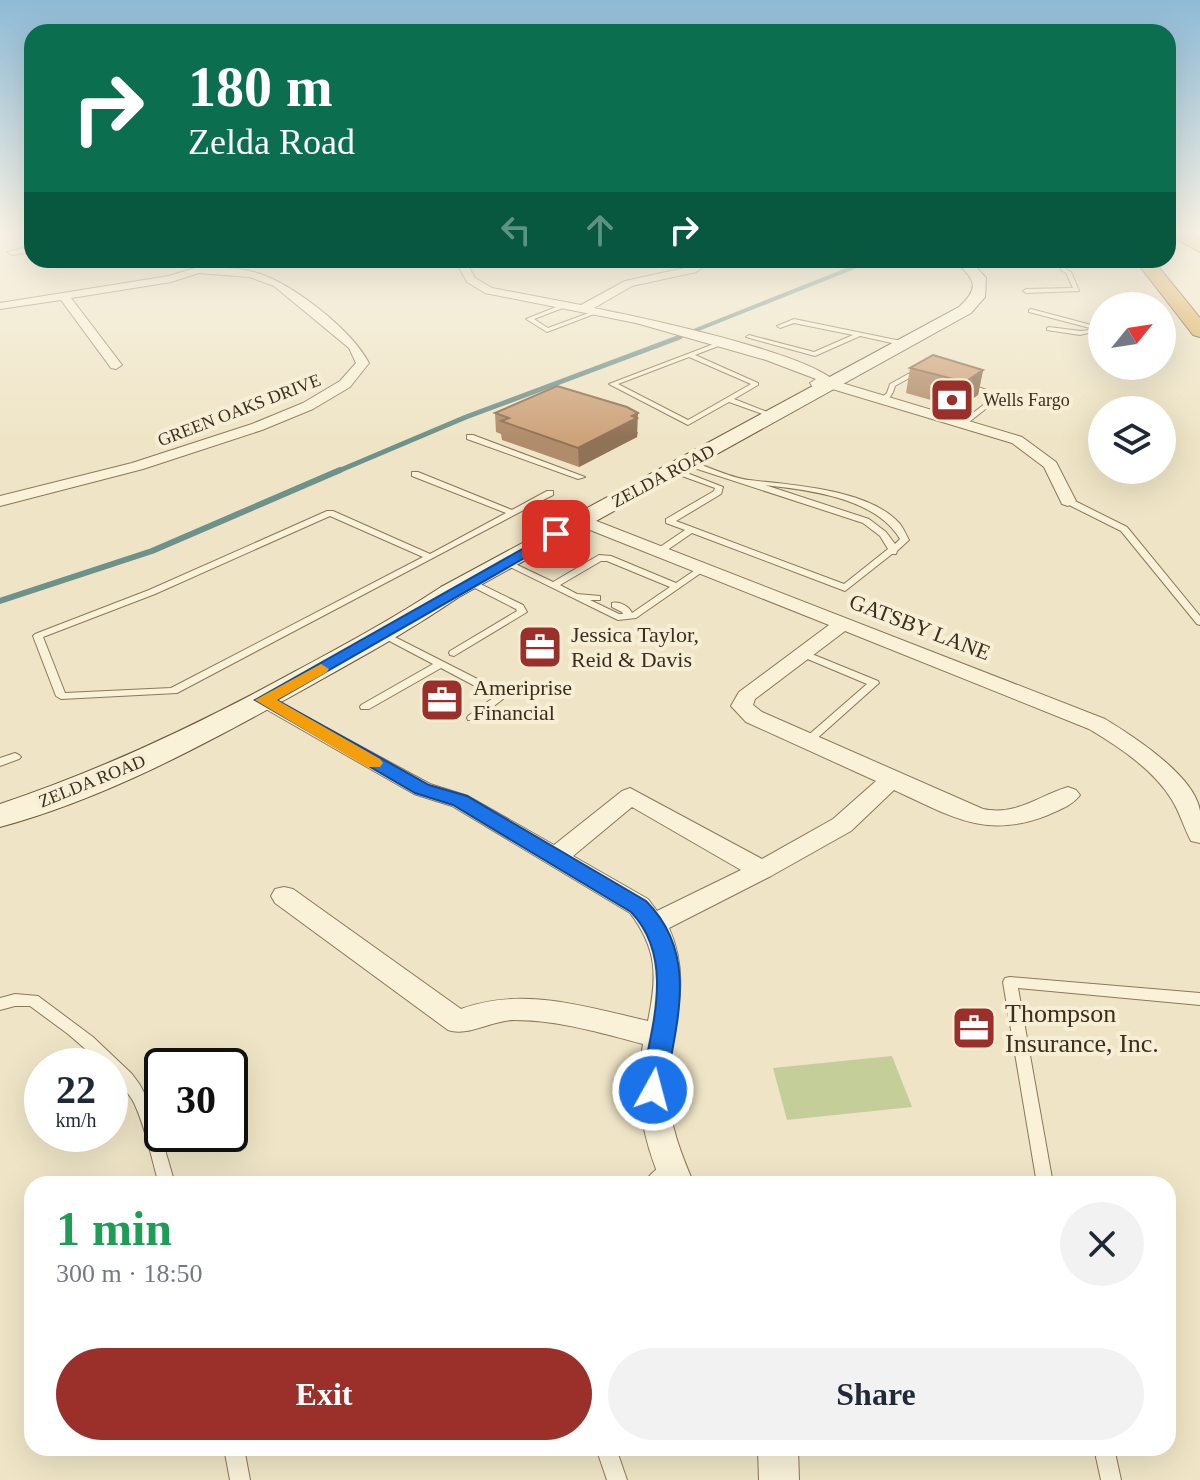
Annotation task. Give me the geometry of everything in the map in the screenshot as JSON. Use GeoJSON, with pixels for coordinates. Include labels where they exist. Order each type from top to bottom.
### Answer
{"type":"FeatureCollection","features":[{"type":"Feature","properties":{"kind":"highway"},"geometry":{"type":"LineString","coordinates":[[1176,300],[1200,331]]}},
{"type":"Feature","properties":{"kind":"main road","name":"ZELDA ROAD"},"geometry":{"type":"LineString","coordinates":[[0,816],[111,777],[198,737],[383,634],[504,562],[965,310],[975,300]]}},
{"type":"Feature","properties":{"kind":"street"},"geometry":{"type":"LineString","coordinates":[[0,306],[38,300]]}},
{"type":"Feature","properties":{"kind":"street"},"geometry":{"type":"LineString","coordinates":[[67,300],[116,365]]}},
{"type":"Feature","properties":{"kind":"street","name":"GREEN OAKS DRIVE"},"geometry":{"type":"LineString","coordinates":[[0,501],[88,481],[179,454],[322,399],[352,382],[361,370],[363,359],[359,350],[298,300]]}},
{"type":"Feature","properties":{"kind":"street"},"geometry":{"type":"LineString","coordinates":[[539,300],[599,311],[723,345],[747,344],[748,358],[766,368],[807,382],[830,384],[998,433],[1035,451],[1051,465],[1068,501]]}},
{"type":"Feature","properties":{"kind":"street"},"geometry":{"type":"LineString","coordinates":[[585,308],[599,300]]}},
{"type":"Feature","properties":{"kind":"street","name":"GATSBY LANE"},"geometry":{"type":"LineString","coordinates":[[581,520],[1097,724],[1161,773],[1180,794],[1200,835]]}},
{"type":"Feature","properties":{"kind":"street"},"geometry":{"type":"LineString","coordinates":[[844,623],[746,696],[742,706],[754,717],[959,810],[1002,820],[1057,802],[1068,795]]}},
{"type":"Feature","properties":{"kind":"street"},"geometry":{"type":"LineString","coordinates":[[264,700],[422,789],[460,801],[639,906],[655,923],[670,967],[653,1090],[655,1119],[666,1176]]}},
{"type":"Feature","properties":{"kind":"street"},"geometry":{"type":"LineString","coordinates":[[655,923],[762,870],[842,825],[891,780]]}},
{"type":"Feature","properties":{"kind":"street"},"geometry":{"type":"LineString","coordinates":[[556,857],[630,796],[762,870]]}},
{"type":"Feature","properties":{"kind":"street"},"geometry":{"type":"LineString","coordinates":[[284,896],[458,1022],[492,1010],[513,1008],[537,1010],[661,1036]]}},
{"type":"Feature","properties":{"kind":"street"},"geometry":{"type":"LineString","coordinates":[[778,1456],[779,1480]]}},
{"type":"Feature","properties":{"kind":"lane"},"geometry":{"type":"LineString","coordinates":[[566,305],[529,319],[547,330],[599,311]]}},
{"type":"Feature","properties":{"kind":"lane"},"geometry":{"type":"LineString","coordinates":[[1031,311],[1084,322],[1093,327],[1093,331],[1080,333],[1049,329]]}},
{"type":"Feature","properties":{"kind":"lane"},"geometry":{"type":"LineString","coordinates":[[780,326],[794,321],[901,343]]}},
{"type":"Feature","properties":{"kind":"lane"},"geometry":{"type":"LineString","coordinates":[[747,344],[761,333]]}},
{"type":"Feature","properties":{"kind":"lane"},"geometry":{"type":"LineString","coordinates":[[747,344],[815,354],[858,334]]}},
{"type":"Feature","properties":{"kind":"lane"},"geometry":{"type":"LineString","coordinates":[[689,355],[756,384],[688,423],[612,384],[689,355],[723,345]]}},
{"type":"Feature","properties":{"kind":"lane"},"geometry":{"type":"LineString","coordinates":[[881,401],[890,394],[892,385],[917,371],[931,374]]}},
{"type":"Feature","properties":{"kind":"lane"},"geometry":{"type":"LineString","coordinates":[[958,382],[997,393],[999,398],[964,424]]}},
{"type":"Feature","properties":{"kind":"lane"},"geometry":{"type":"LineString","coordinates":[[729,400],[773,416]]}},
{"type":"Feature","properties":{"kind":"lane"},"geometry":{"type":"LineString","coordinates":[[470,437],[581,477]]}},
{"type":"Feature","properties":{"kind":"lane"},"geometry":{"type":"LineString","coordinates":[[681,467],[753,482],[810,488],[856,502],[903,532],[903,544],[845,588],[669,521],[718,492],[716,485],[681,467]]}},
{"type":"Feature","properties":{"kind":"lane"},"geometry":{"type":"LineString","coordinates":[[415,474],[513,513]]}},
{"type":"Feature","properties":{"kind":"lane"},"geometry":{"type":"LineString","coordinates":[[753,482],[866,521],[892,544],[893,552]]}},
{"type":"Feature","properties":{"kind":"lane"},"geometry":{"type":"LineString","coordinates":[[430,557],[330,513],[152,592],[38,636],[61,696],[173,691],[430,557],[550,493]]}},
{"type":"Feature","properties":{"kind":"lane"},"geometry":{"type":"LineString","coordinates":[[537,500],[581,520]]}},
{"type":"Feature","properties":{"kind":"lane"},"geometry":{"type":"LineString","coordinates":[[1068,501],[1124,529],[1200,622]]}},
{"type":"Feature","properties":{"kind":"lane"},"geometry":{"type":"LineString","coordinates":[[660,551],[691,530]]}},
{"type":"Feature","properties":{"kind":"lane"},"geometry":{"type":"LineString","coordinates":[[554,585],[599,558],[608,558],[677,586]]}},
{"type":"Feature","properties":{"kind":"lane"},"geometry":{"type":"LineString","coordinates":[[504,562],[580,596],[597,598]]}},
{"type":"Feature","properties":{"kind":"lane"},"geometry":{"type":"LineString","coordinates":[[580,596],[582,602],[618,617],[633,616],[704,568]]}},
{"type":"Feature","properties":{"kind":"lane"},"geometry":{"type":"LineString","coordinates":[[454,653],[522,612],[520,607],[470,582]]}},
{"type":"Feature","properties":{"kind":"lane"},"geometry":{"type":"LineString","coordinates":[[615,605],[626,610],[628,616]]}},
{"type":"Feature","properties":{"kind":"lane"},"geometry":{"type":"LineString","coordinates":[[383,634],[497,693],[498,699],[472,718]]}},
{"type":"Feature","properties":{"kind":"lane"},"geometry":{"type":"LineString","coordinates":[[802,653],[874,683],[809,740]]}},
{"type":"Feature","properties":{"kind":"lane"},"geometry":{"type":"LineString","coordinates":[[365,707],[441,664]]}},
{"type":"Feature","properties":{"kind":"lane"},"geometry":{"type":"LineString","coordinates":[[0,762],[15,757]]}},
{"type":"Feature","properties":{"kind":"lane"},"geometry":{"type":"LineString","coordinates":[[1044,1176],[1010,982],[1200,999]]}},
{"type":"Feature","properties":{"kind":"lane"},"geometry":{"type":"LineString","coordinates":[[0,1004],[33,1000],[120,1073],[135,1090],[149,1122],[165,1176]]}},
{"type":"Feature","properties":{"kind":"lane"},"geometry":{"type":"LineString","coordinates":[[236,1456],[240,1480]]}},
{"type":"Feature","properties":{"kind":"lane"},"geometry":{"type":"LineString","coordinates":[[609,1456],[617,1480]]}},
{"type":"Feature","properties":{"kind":"lane"},"geometry":{"type":"LineString","coordinates":[[1106,1456],[1111,1480]]}},
{"type":"Feature","properties":{"kind":"green space"},"geometry":{"type":"Polygon","coordinates":[[[892,1056],[912,1107],[787,1120],[773,1068],[892,1056]]]}},
{"type":"Feature","properties":{"kind":"building"},"geometry":{"type":"Polygon","coordinates":[[[933,355],[983,370],[965,382],[910,368],[933,355]]]}},
{"type":"Feature","properties":{"kind":"building"},"geometry":{"type":"Polygon","coordinates":[[[557,386],[627,407],[638,413],[632,416],[637,418],[578,448],[501,421],[509,418],[495,413],[557,386]]]}},
{"type":"Feature","properties":{"kind":"waterway"},"geometry":{"type":"LineString","coordinates":[[696,330],[771,300]]}},
{"type":"Feature","properties":{"kind":"waterway"},"geometry":{"type":"LineString","coordinates":[[336,472],[466,417],[680,337]]}},
{"type":"Feature","properties":{"kind":"waterway"},"geometry":{"type":"LineString","coordinates":[[0,601],[152,551],[340,470]]}},
{"type":"Feature","properties":{"kind":"slow traffic"},"geometry":{"type":"LineString","coordinates":[[321,669],[264,700],[374,763]]}},
{"type":"Feature","properties":{"kind":"place","name":"Wells Fargo"},"geometry":{"type":"Point","coordinates":[952,400]}},
{"type":"Feature","properties":{"kind":"place","name":"Jessica Taylor, Reid & Davis"},"geometry":{"type":"Point","coordinates":[540,647]}},
{"type":"Feature","properties":{"kind":"place","name":"Ameriprise Financial"},"geometry":{"type":"Point","coordinates":[442,700]}},
{"type":"Feature","properties":{"kind":"place","name":"Thompson Insurance, Inc."},"geometry":{"type":"Point","coordinates":[974,1028]}},
{"type":"Feature","properties":{"kind":"route"},"geometry":{"type":"LineString","coordinates":[[556,534],[264,700],[422,789],[460,801],[639,906],[655,923],[670,967],[653,1090]]}}]}
